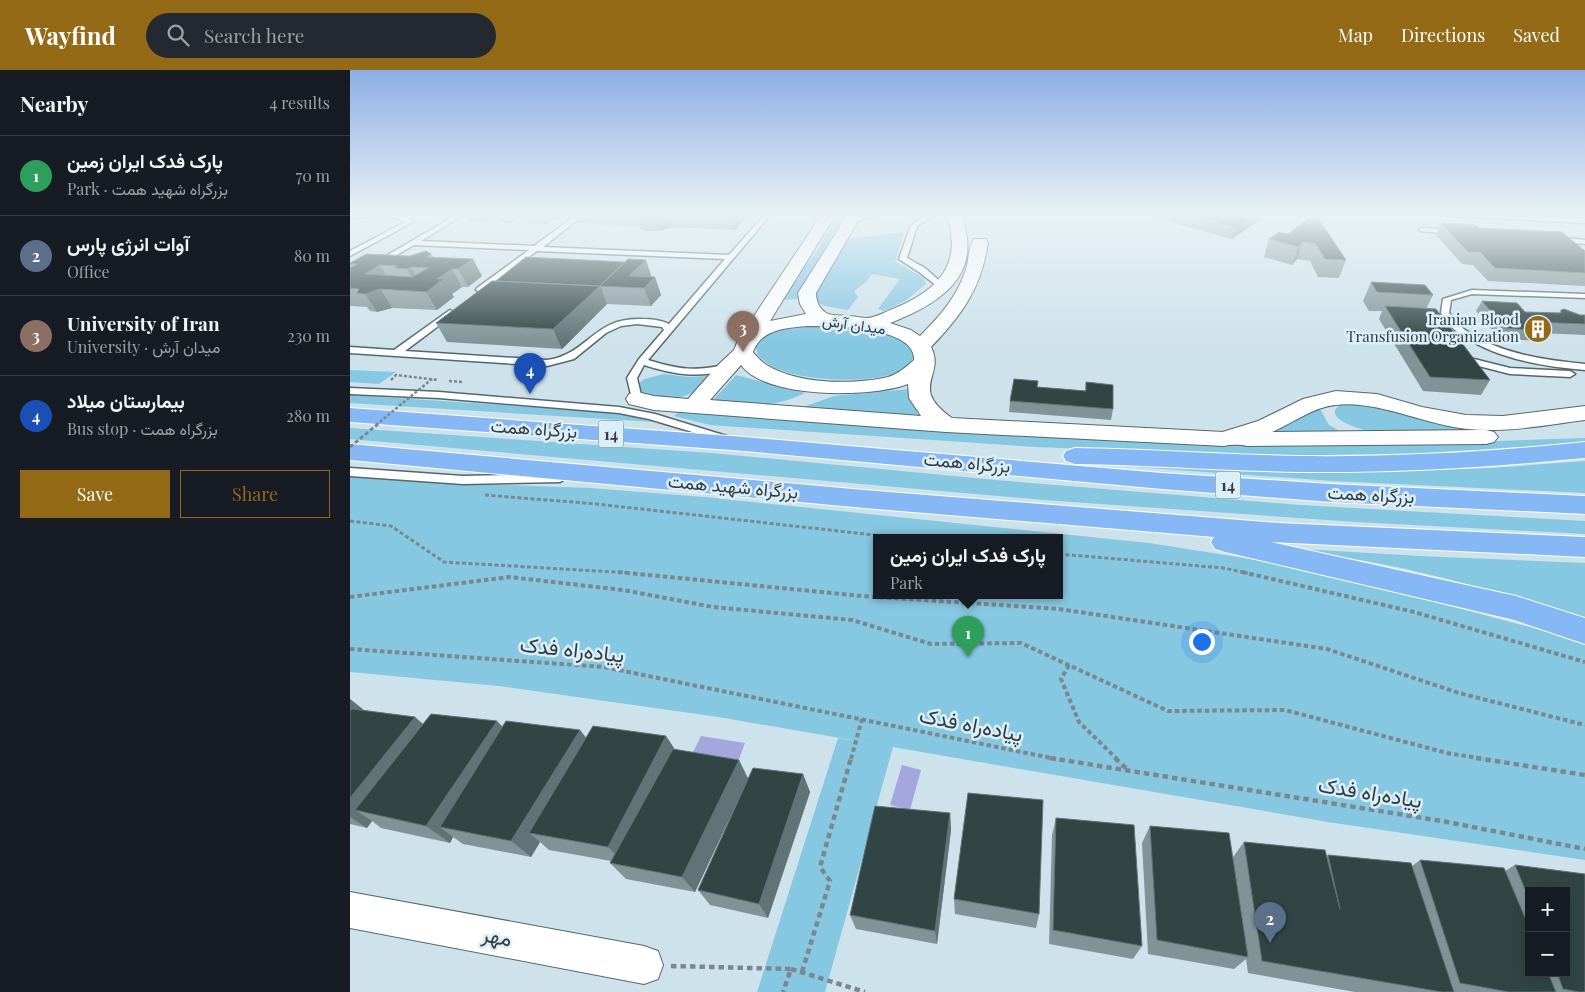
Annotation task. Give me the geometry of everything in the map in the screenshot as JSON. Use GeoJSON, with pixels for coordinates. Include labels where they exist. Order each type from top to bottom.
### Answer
{"type":"FeatureCollection","features":[{"type":"Feature","properties":{"kind":"highway","name":"بزرگراه همت"},"geometry":{"type":"LineString","coordinates":[[350,415],[872,454],[1182,482],[1331,493],[1585,505]]}},
{"type":"Feature","properties":{"kind":"highway"},"geometry":{"type":"LineString","coordinates":[[872,454],[1086,456],[1260,463],[1353,464],[1447,462],[1585,450]]}},
{"type":"Feature","properties":{"kind":"highway","name":"بزرگراه شهید همت"},"geometry":{"type":"LineString","coordinates":[[350,452],[1116,519]]}},
{"type":"Feature","properties":{"kind":"highway"},"geometry":{"type":"LineString","coordinates":[[1116,519],[1279,532],[1585,547]]}},
{"type":"Feature","properties":{"kind":"highway"},"geometry":{"type":"LineString","coordinates":[[1116,519],[1516,608],[1585,631]]}},
{"type":"Feature","properties":{"kind":"main road"},"geometry":{"type":"LineString","coordinates":[[694,406],[747,344],[802,257]]}},
{"type":"Feature","properties":{"kind":"main road"},"geometry":{"type":"LineString","coordinates":[[822,319],[810,307],[807,293],[829,257]]}},
{"type":"Feature","properties":{"kind":"main road"},"geometry":{"type":"LineString","coordinates":[[870,324],[930,298],[944,285],[960,257]]}},
{"type":"Feature","properties":{"kind":"main road"},"geometry":{"type":"LineString","coordinates":[[747,344],[754,368],[766,374],[804,384],[835,387],[891,383],[912,374],[923,354],[950,317],[966,290],[978,257]]}},
{"type":"Feature","properties":{"kind":"main road"},"geometry":{"type":"LineString","coordinates":[[944,285],[952,291],[966,290]]}},
{"type":"Feature","properties":{"kind":"main road"},"geometry":{"type":"LineString","coordinates":[[914,306],[950,317]]}},
{"type":"Feature","properties":{"kind":"main road","name":"میدان آرش"},"geometry":{"type":"LineString","coordinates":[[747,344],[771,326],[803,319],[822,319],[870,324],[903,334],[918,342],[923,354]]}},
{"type":"Feature","properties":{"kind":"main road"},"geometry":{"type":"LineString","coordinates":[[923,354],[918,387],[921,398],[928,411],[946,425]]}},
{"type":"Feature","properties":{"kind":"main road"},"geometry":{"type":"LineString","coordinates":[[769,412],[835,387]]}},
{"type":"Feature","properties":{"kind":"main road"},"geometry":{"type":"LineString","coordinates":[[1224,439],[1266,426],[1311,404],[1336,398],[1378,401],[1419,413],[1466,422],[1503,423],[1585,413]]}},
{"type":"Feature","properties":{"kind":"main road"},"geometry":{"type":"LineString","coordinates":[[1336,398],[1327,411],[1331,420],[1340,427],[1374,436],[1398,439]]}},
{"type":"Feature","properties":{"kind":"main road"},"geometry":{"type":"LineString","coordinates":[[637,399],[654,403],[946,425],[1224,439],[1398,439],[1585,432]]}},
{"type":"Feature","properties":{"kind":"street","name":"مهر"},"geometry":{"type":"LineString","coordinates":[[350,910],[644,965]]}},
{"type":"Feature","properties":{"kind":"lane"},"geometry":{"type":"LineString","coordinates":[[350,280],[388,257]]}},
{"type":"Feature","properties":{"kind":"lane"},"geometry":{"type":"LineString","coordinates":[[473,295],[524,257]]}},
{"type":"Feature","properties":{"kind":"lane"},"geometry":{"type":"LineString","coordinates":[[637,399],[632,378],[642,361],[731,257]]}},
{"type":"Feature","properties":{"kind":"lane"},"geometry":{"type":"LineString","coordinates":[[904,257],[903,259],[944,285]]}},
{"type":"Feature","properties":{"kind":"lane"},"geometry":{"type":"LineString","coordinates":[[1585,296],[1472,292],[1448,299],[1445,313],[1461,331],[1498,351],[1552,364],[1585,367]]}},
{"type":"Feature","properties":{"kind":"lane"},"geometry":{"type":"LineString","coordinates":[[396,353],[457,307]]}},
{"type":"Feature","properties":{"kind":"lane"},"geometry":{"type":"LineString","coordinates":[[350,350],[548,363],[565,360],[578,353],[606,329],[621,323],[650,322],[665,325],[668,331]]}},
{"type":"Feature","properties":{"kind":"lane"},"geometry":{"type":"LineString","coordinates":[[642,361],[673,371],[697,374],[726,368]]}},
{"type":"Feature","properties":{"kind":"lane"},"geometry":{"type":"LineString","coordinates":[[1470,361],[1510,371],[1585,375]]}},
{"type":"Feature","properties":{"kind":"lane"},"geometry":{"type":"LineString","coordinates":[[350,390],[619,410],[651,416],[744,444]]}},
{"type":"Feature","properties":{"kind":"lane"},"geometry":{"type":"LineString","coordinates":[[350,472],[463,480],[617,476]]}},
{"type":"Feature","properties":{"kind":"path"},"geometry":{"type":"LineString","coordinates":[[350,448],[432,379],[396,375]]}},
{"type":"Feature","properties":{"kind":"path"},"geometry":{"type":"LineString","coordinates":[[484,495],[597,504],[873,535]]}},
{"type":"Feature","properties":{"kind":"path"},"geometry":{"type":"LineString","coordinates":[[350,521],[391,526],[444,562],[600,570],[873,597]]}},
{"type":"Feature","properties":{"kind":"path"},"geometry":{"type":"LineString","coordinates":[[1063,554],[1223,568],[1283,580],[1414,612],[1585,662]]}},
{"type":"Feature","properties":{"kind":"path"},"geometry":{"type":"LineString","coordinates":[[350,597],[509,577],[623,590],[713,607],[852,620],[931,644],[1022,643],[1168,711],[1285,710],[1448,753],[1585,775]]}},
{"type":"Feature","properties":{"kind":"path"},"geometry":{"type":"LineString","coordinates":[[907,599],[1058,609],[1326,649],[1458,693],[1585,725]]}},
{"type":"Feature","properties":{"kind":"path","name":"پیاده‌راه فدک"},"geometry":{"type":"LineString","coordinates":[[350,650],[604,667],[1071,762],[1442,821],[1585,848]]}},
{"type":"Feature","properties":{"kind":"path"},"geometry":{"type":"LineString","coordinates":[[1069,665],[1061,679],[1079,722],[1128,771]]}},
{"type":"Feature","properties":{"kind":"path"},"geometry":{"type":"LineString","coordinates":[[802,972],[830,881],[820,867],[862,719]]}},
{"type":"Feature","properties":{"kind":"path"},"geometry":{"type":"LineString","coordinates":[[644,965],[791,969],[865,992]]}},
{"type":"Feature","properties":{"kind":"path"},"geometry":{"type":"LineString","coordinates":[[783,992],[791,969]]}},
{"type":"Feature","properties":{"kind":"shaded area"},"geometry":{"type":"Polygon","coordinates":[[[812,257],[819,257],[801,288],[799,299],[778,300],[812,257]]]}},
{"type":"Feature","properties":{"kind":"shaded area"},"geometry":{"type":"Polygon","coordinates":[[[838,257],[896,257],[895,262],[924,278],[926,284],[905,301],[884,311],[878,309],[900,279],[872,274],[866,282],[854,291],[858,297],[848,310],[825,306],[816,302],[815,293],[838,257]]]}},
{"type":"Feature","properties":{"kind":"shaded area"},"geometry":{"type":"Polygon","coordinates":[[[805,324],[849,326],[882,332],[907,345],[914,356],[906,367],[893,374],[842,380],[789,373],[774,368],[758,356],[756,347],[766,336],[778,330],[805,324]]]}},
{"type":"Feature","properties":{"kind":"shaded area"},"geometry":{"type":"Polygon","coordinates":[[[350,370],[396,372],[379,384],[350,382],[350,370]]]}},
{"type":"Feature","properties":{"kind":"shaded area"},"geometry":{"type":"Polygon","coordinates":[[[664,374],[688,377],[707,376],[709,379],[697,390],[679,398],[649,396],[638,391],[638,384],[644,379],[664,374]]]}},
{"type":"Feature","properties":{"kind":"shaded area"},"geometry":{"type":"Polygon","coordinates":[[[736,375],[805,393],[771,404],[748,406],[714,399],[736,375]]]}},
{"type":"Feature","properties":{"kind":"shaded area"},"geometry":{"type":"Polygon","coordinates":[[[909,389],[918,415],[800,408],[834,396],[909,389]]]}},
{"type":"Feature","properties":{"kind":"shaded area"},"geometry":{"type":"Polygon","coordinates":[[[350,395],[591,411],[626,415],[654,422],[350,403],[350,395]]]}},
{"type":"Feature","properties":{"kind":"shaded area"},"geometry":{"type":"Polygon","coordinates":[[[1345,402],[1360,403],[1483,430],[1377,433],[1354,427],[1338,418],[1335,413],[1337,408],[1345,402]]]}},
{"type":"Feature","properties":{"kind":"shaded area"},"geometry":{"type":"Polygon","coordinates":[[[1319,407],[1329,425],[1347,435],[1247,436],[1319,407]]]}},
{"type":"Feature","properties":{"kind":"shaded area"},"geometry":{"type":"Polygon","coordinates":[[[681,410],[1267,445],[1382,445],[1585,438],[1585,442],[1420,454],[1275,456],[1035,447],[710,425],[674,416],[681,410]]]}},
{"type":"Feature","properties":{"kind":"shaded area"},"geometry":{"type":"Polygon","coordinates":[[[350,428],[711,453],[996,480],[1300,505],[1585,521],[1585,534],[1356,522],[1044,500],[350,439],[350,428]]]}},
{"type":"Feature","properties":{"kind":"shaded area"},"geometry":{"type":"Polygon","coordinates":[[[1585,461],[1585,493],[1333,481],[1079,463],[1369,472],[1492,468],[1585,461]]]}},
{"type":"Feature","properties":{"kind":"shaded area"},"geometry":{"type":"Polygon","coordinates":[[[350,477],[590,488],[704,497],[1062,534],[873,534],[873,599],[1063,599],[1063,534],[1149,543],[1251,559],[1343,577],[1585,642],[1585,860],[1328,822],[718,717],[499,686],[350,672],[350,477]]]}},
{"type":"Feature","properties":{"kind":"shaded area"},"geometry":{"type":"Polygon","coordinates":[[[1284,548],[1585,563],[1585,619],[1459,582],[1382,564],[1284,548]]]}},
{"type":"Feature","properties":{"kind":"shaded area"},"geometry":{"type":"Polygon","coordinates":[[[701,736],[745,743],[738,762],[692,754],[701,736]]]}},
{"type":"Feature","properties":{"kind":"shaded area"},"geometry":{"type":"Polygon","coordinates":[[[838,738],[893,747],[825,992],[757,992],[838,738]]]}},
{"type":"Feature","properties":{"kind":"shaded area"},"geometry":{"type":"Polygon","coordinates":[[[902,765],[921,770],[910,810],[890,805],[902,765]]]}},
{"type":"Feature","properties":{"kind":"building"},"geometry":{"type":"Polygon","coordinates":[[[361,257],[473,259],[437,279],[444,279],[426,292],[380,289],[365,294],[357,293],[359,289],[350,288],[350,268],[357,264],[350,263],[361,257]],[[380,265],[365,274],[412,277],[428,268],[411,267],[407,269],[394,268],[397,266],[380,265]]]}},
{"type":"Feature","properties":{"kind":"building"},"geometry":{"type":"Polygon","coordinates":[[[526,257],[625,262],[600,286],[496,281],[526,257]]]}},
{"type":"Feature","properties":{"kind":"building"},"geometry":{"type":"Polygon","coordinates":[[[1324,257],[1344,257],[1346,260],[1325,259],[1324,257]]]}},
{"type":"Feature","properties":{"kind":"building"},"geometry":{"type":"Polygon","coordinates":[[[1485,257],[1585,257],[1585,273],[1495,268],[1485,257]]]}},
{"type":"Feature","properties":{"kind":"building"},"geometry":{"type":"Polygon","coordinates":[[[628,259],[646,260],[629,276],[655,277],[644,288],[600,286],[628,259]]]}},
{"type":"Feature","properties":{"kind":"building"},"geometry":{"type":"Polygon","coordinates":[[[492,281],[600,286],[553,329],[436,323],[492,281]]]}},
{"type":"Feature","properties":{"kind":"building"},"geometry":{"type":"Polygon","coordinates":[[[1371,282],[1425,285],[1433,295],[1377,292],[1371,282]]]}},
{"type":"Feature","properties":{"kind":"building"},"geometry":{"type":"Polygon","coordinates":[[[1482,301],[1517,303],[1525,312],[1561,313],[1561,310],[1564,309],[1585,315],[1585,324],[1534,322],[1543,331],[1505,328],[1482,301]]]}},
{"type":"Feature","properties":{"kind":"building"},"geometry":{"type":"Polygon","coordinates":[[[1385,306],[1436,309],[1490,380],[1430,377],[1385,306]]]}},
{"type":"Feature","properties":{"kind":"building"},"geometry":{"type":"Polygon","coordinates":[[[1014,379],[1038,381],[1037,387],[1086,391],[1086,382],[1113,385],[1113,409],[1010,401],[1014,379]]]}},
{"type":"Feature","properties":{"kind":"building"},"geometry":{"type":"Polygon","coordinates":[[[352,709],[415,717],[350,798],[350,711],[352,709]]]}},
{"type":"Feature","properties":{"kind":"building"},"geometry":{"type":"Polygon","coordinates":[[[431,714],[497,721],[426,826],[355,810],[431,714]]]}},
{"type":"Feature","properties":{"kind":"building"},"geometry":{"type":"Polygon","coordinates":[[[506,721],[580,730],[511,841],[440,827],[506,721]]]}},
{"type":"Feature","properties":{"kind":"building"},"geometry":{"type":"Polygon","coordinates":[[[593,726],[666,736],[608,847],[529,833],[593,726]]]}},
{"type":"Feature","properties":{"kind":"building"},"geometry":{"type":"Polygon","coordinates":[[[673,749],[739,760],[682,877],[610,863],[673,749]]]}},
{"type":"Feature","properties":{"kind":"building"},"geometry":{"type":"Polygon","coordinates":[[[753,768],[803,774],[759,904],[698,890],[753,768]]]}},
{"type":"Feature","properties":{"kind":"building"},"geometry":{"type":"Polygon","coordinates":[[[968,793],[1043,800],[1039,914],[954,899],[968,793]]]}},
{"type":"Feature","properties":{"kind":"building"},"geometry":{"type":"Polygon","coordinates":[[[875,806],[950,813],[935,931],[850,915],[875,806]]]}},
{"type":"Feature","properties":{"kind":"building"},"geometry":{"type":"Polygon","coordinates":[[[1056,818],[1134,825],[1142,946],[1053,930],[1056,818]]]}},
{"type":"Feature","properties":{"kind":"building"},"geometry":{"type":"Polygon","coordinates":[[[1150,826],[1229,833],[1248,957],[1157,940],[1150,826]]]}},
{"type":"Feature","properties":{"kind":"building"},"geometry":{"type":"Polygon","coordinates":[[[1244,842],[1325,850],[1340,909],[1328,855],[1411,863],[1454,992],[1442,992],[1262,961],[1244,842]]]}},
{"type":"Feature","properties":{"kind":"building"},"geometry":{"type":"Polygon","coordinates":[[[1420,860],[1504,868],[1525,918],[1525,977],[1550,977],[1556,992],[1509,992],[1460,983],[1420,860]]]}},
{"type":"Feature","properties":{"kind":"building"},"geometry":{"type":"Polygon","coordinates":[[[1515,865],[1585,874],[1585,992],[1563,989],[1558,977],[1570,977],[1570,887],[1525,887],[1525,889],[1515,865]]]}},
{"type":"Feature","properties":{"kind":"place","name":"Iranian Blood Transfusion Organization"},"geometry":{"type":"Point","coordinates":[1538,329]}},
{"type":"Feature","properties":{"kind":"place","name":"University of Iran"},"geometry":{"type":"Point","coordinates":[743,352]}},
{"type":"Feature","properties":{"kind":"place","name":"بیمارستان میلاد"},"geometry":{"type":"Point","coordinates":[530,394]}},
{"type":"Feature","properties":{"kind":"place","name":"پارک فدک ایران زمین"},"geometry":{"type":"Point","coordinates":[968,657]}},
{"type":"Feature","properties":{"kind":"place","name":"آوات انرژی پارس"},"geometry":{"type":"Point","coordinates":[1270,943]}}]}
